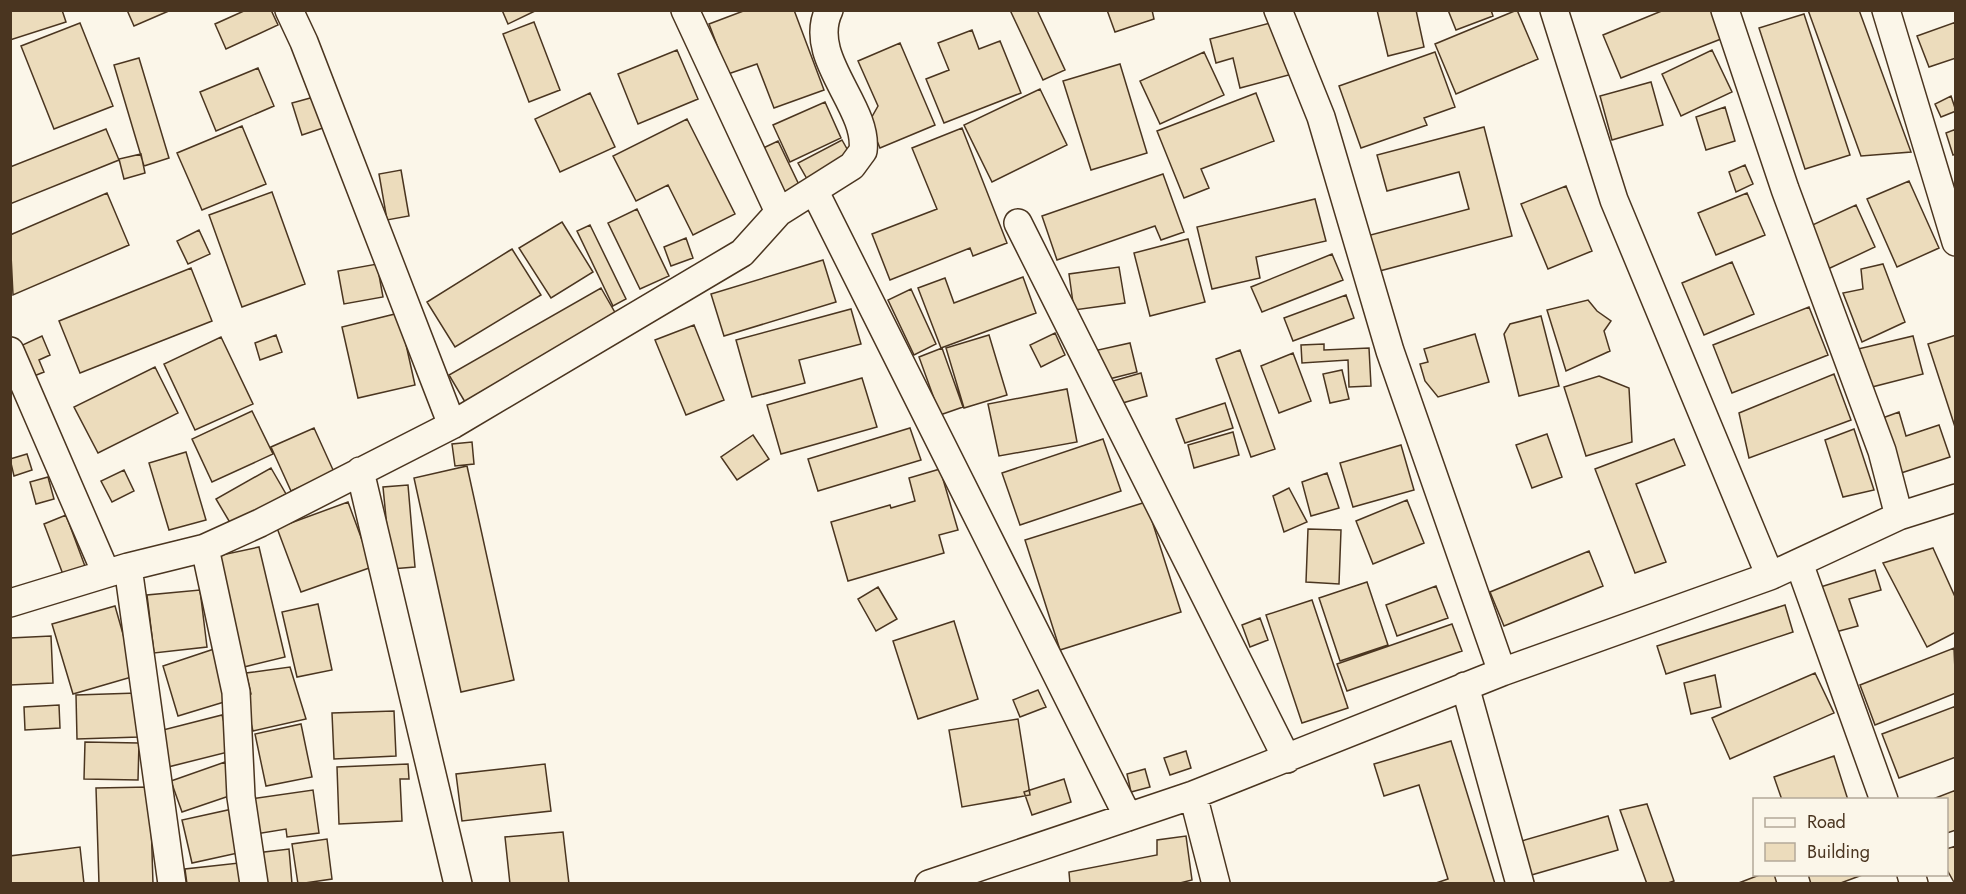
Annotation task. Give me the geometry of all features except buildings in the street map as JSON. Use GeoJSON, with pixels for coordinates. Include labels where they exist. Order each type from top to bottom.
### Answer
{"type":"FeatureCollection","features":[{"type":"Feature","properties":{"kind":"street"},"geometry":{"type":"LineString","coordinates":[[289,10],[304,42],[452,425]]}},
{"type":"Feature","properties":{"kind":"street"},"geometry":{"type":"LineString","coordinates":[[685,10],[779,212]]}},
{"type":"Feature","properties":{"kind":"street"},"geometry":{"type":"LineString","coordinates":[[10,603],[117,570],[205,548],[260,523],[452,425],[742,253],[779,212],[861,158],[864,143],[825,43],[825,19],[829,10]]}},
{"type":"Feature","properties":{"kind":"street"},"geometry":{"type":"LineString","coordinates":[[1278,10],[1321,117],[1390,351],[1502,672]]}},
{"type":"Feature","properties":{"kind":"street"},"geometry":{"type":"LineString","coordinates":[[1554,10],[1614,200],[1770,576]]}},
{"type":"Feature","properties":{"kind":"street"},"geometry":{"type":"LineString","coordinates":[[1725,10],[1785,189],[1882,452],[1899,516]]}},
{"type":"Feature","properties":{"kind":"street"},"geometry":{"type":"LineString","coordinates":[[1886,10],[1956,242]]}},
{"type":"Feature","properties":{"kind":"street"},"geometry":{"type":"LineString","coordinates":[[814,190],[1128,818]]}},
{"type":"Feature","properties":{"kind":"street"},"geometry":{"type":"LineString","coordinates":[[1018,223],[1287,759]]}},
{"type":"Feature","properties":{"kind":"street"},"geometry":{"type":"LineString","coordinates":[[10,351],[117,570],[171,884]]}},
{"type":"Feature","properties":{"kind":"street"},"geometry":{"type":"LineString","coordinates":[[360,471],[458,884]]}},
{"type":"Feature","properties":{"kind":"street"},"geometry":{"type":"LineString","coordinates":[[929,884],[1193,795],[1502,672],[1770,576],[1899,516],[1954,502]]}},
{"type":"Feature","properties":{"kind":"street"},"geometry":{"type":"LineString","coordinates":[[205,548],[236,692],[241,797],[254,884]]}},
{"type":"Feature","properties":{"kind":"street"},"geometry":{"type":"LineString","coordinates":[[1799,563],[1883,798]]}},
{"type":"Feature","properties":{"kind":"street"},"geometry":{"type":"LineString","coordinates":[[1466,686],[1520,884]]}},
{"type":"Feature","properties":{"kind":"street"},"geometry":{"type":"LineString","coordinates":[[1193,795],[1216,884]]}}]}
